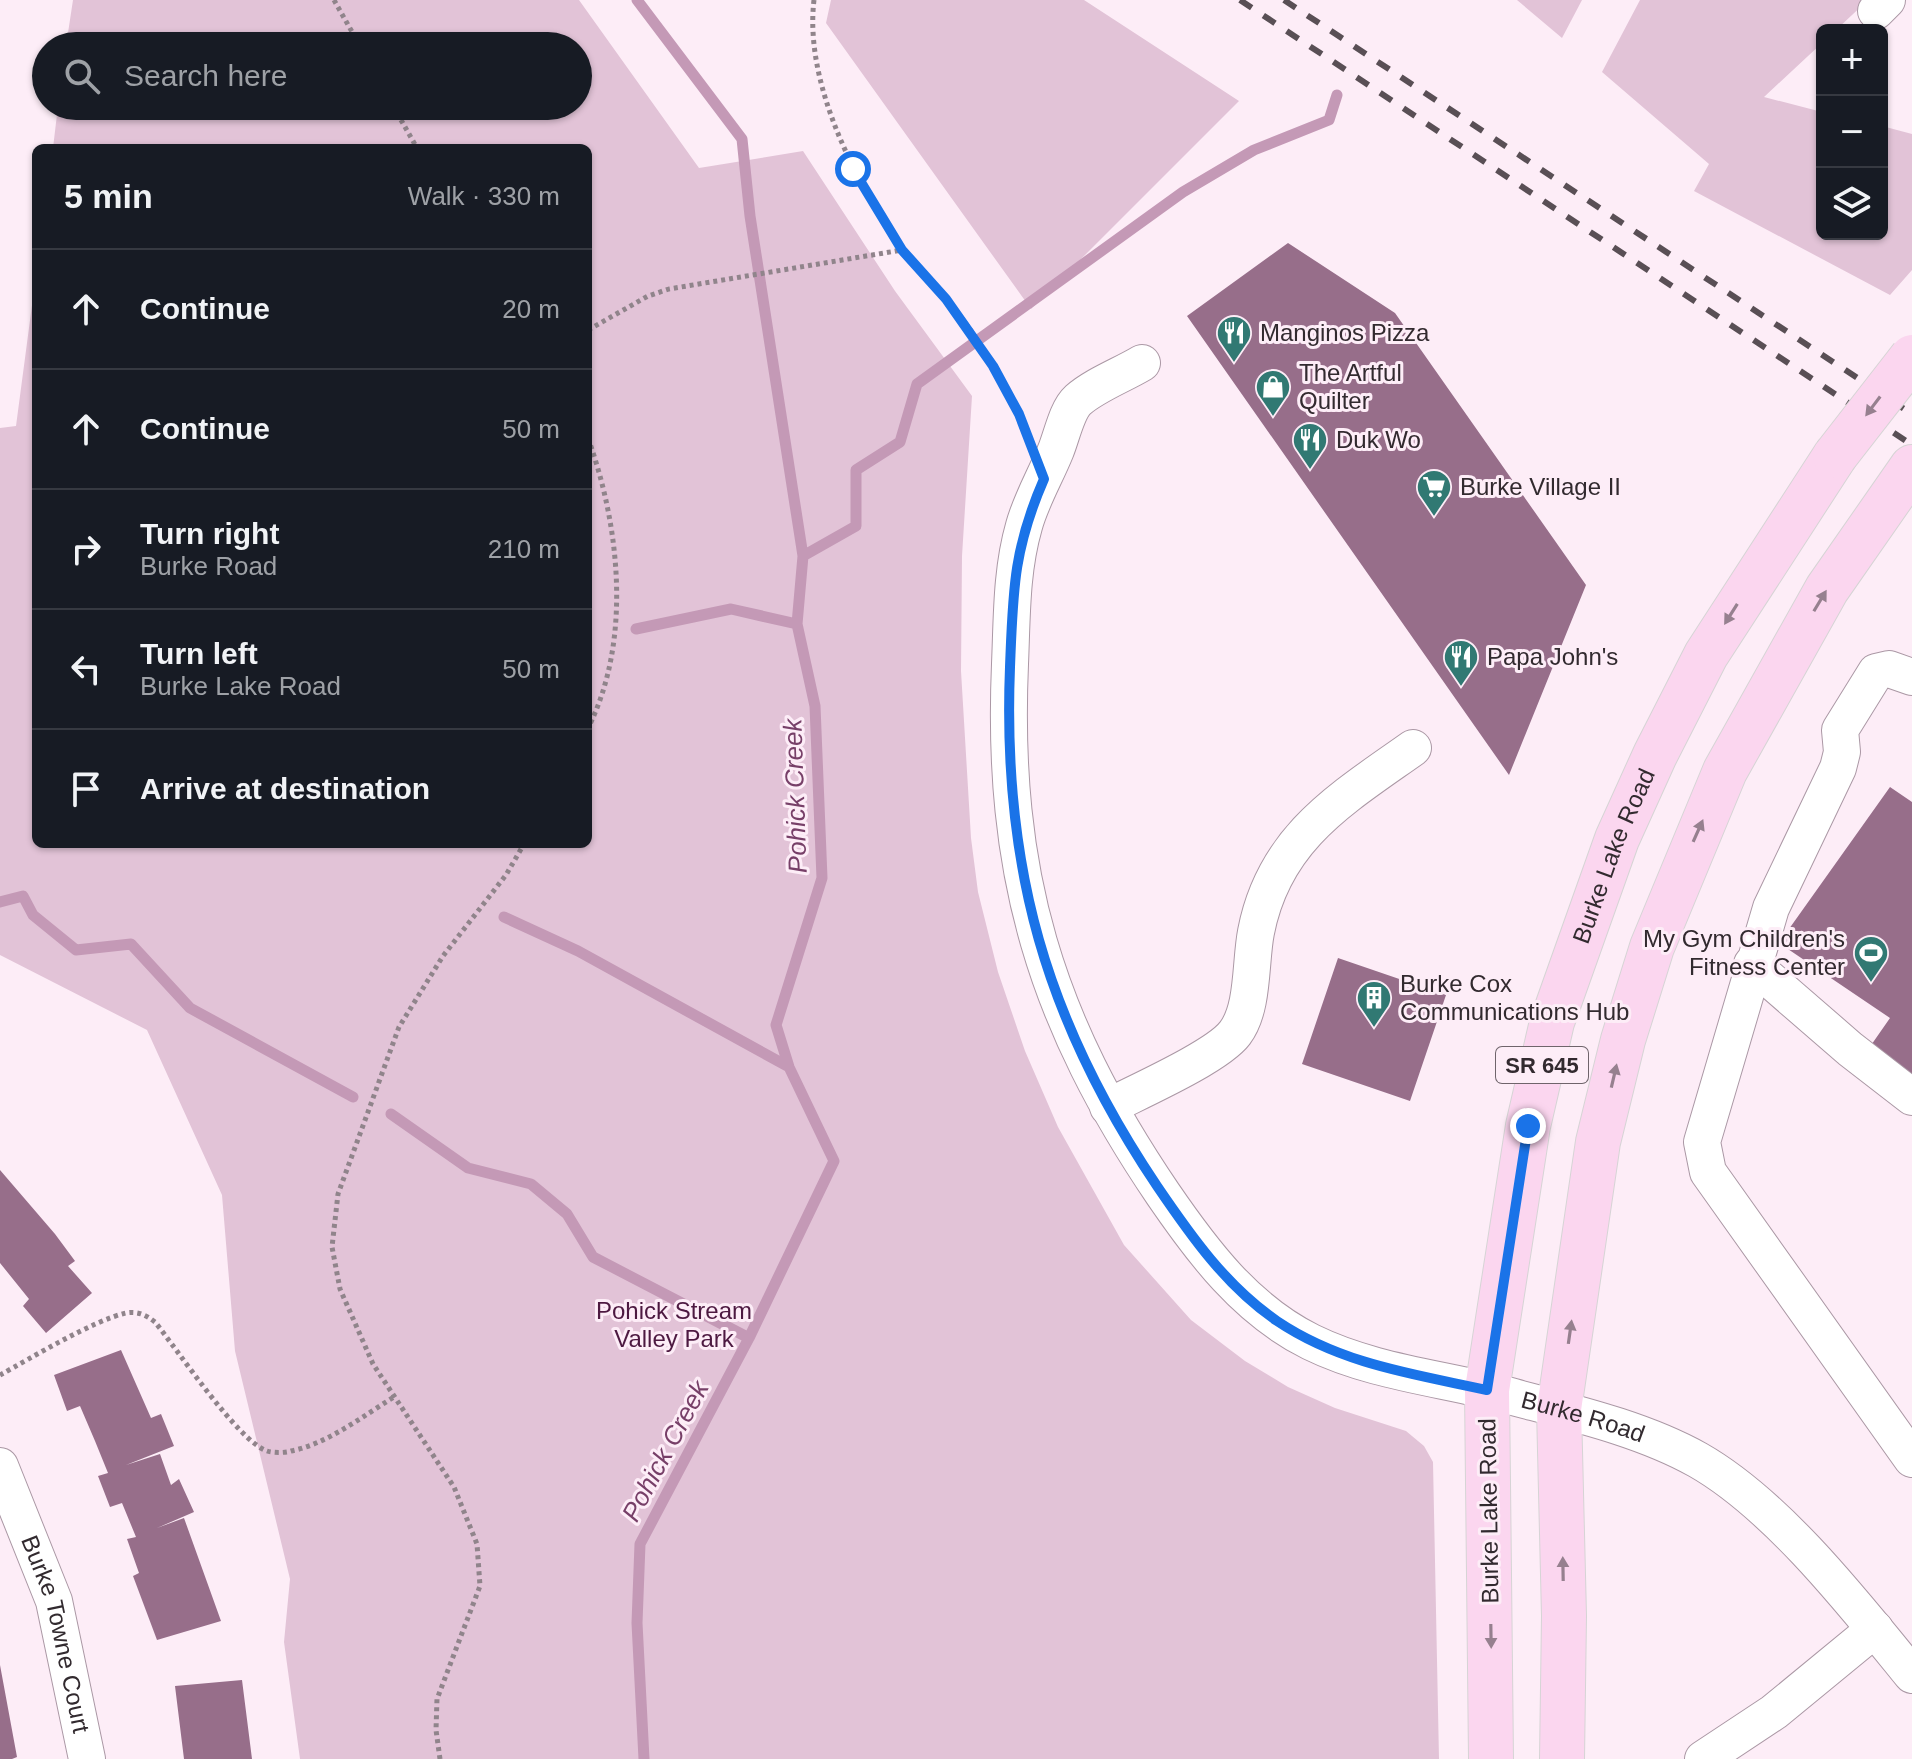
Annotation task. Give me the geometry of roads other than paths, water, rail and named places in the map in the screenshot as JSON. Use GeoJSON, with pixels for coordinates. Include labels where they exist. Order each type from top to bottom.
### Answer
{"type":"FeatureCollection","features":[{"type":"Feature","properties":{"kind":"main road","name":"Burke Lake Road"},"geometry":{"type":"LineString","coordinates":[[1491,1759],[1487,1390],[1528,1126],[1552,1022],[1582,931],[1648,769],[1706,655],[1835,456],[1912,357]]}},
{"type":"Feature","properties":{"kind":"main road","name":"SR 645"},"geometry":{"type":"LineString","coordinates":[[1562,1759],[1564,1616],[1559,1409],[1598,1142],[1623,1040],[1652,947],[1687,856],[1744,734],[1827,589],[1902,480]]}},
{"type":"Feature","properties":{"kind":"street","name":"Burke Road"},"geometry":{"type":"LineString","coordinates":[[1142,363],[1075,401],[1024,524],[1014,575],[1008,724],[1014,826],[1025,894],[1053,989],[1080,1056],[1108,1107],[1196,1242],[1229,1281],[1274,1319],[1307,1340],[1360,1363],[1559,1409],[1649,1439],[1697,1459],[1736,1486],[1832,1577],[1912,1675]]}},
{"type":"Feature","properties":{"kind":"street"},"geometry":{"type":"LineString","coordinates":[[1912,677],[1889,669],[1876,672],[1840,730],[1842,752],[1838,768],[1771,908],[1702,1142],[1708,1172],[1912,1459]]}},
{"type":"Feature","properties":{"kind":"street"},"geometry":{"type":"LineString","coordinates":[[1108,1107],[1206,1055],[1234,1034],[1245,1007],[1256,931],[1270,885],[1293,845],[1323,812],[1413,748]]}},
{"type":"Feature","properties":{"kind":"street"},"geometry":{"type":"LineString","coordinates":[[1752,964],[1850,1049],[1912,1097]]}},
{"type":"Feature","properties":{"kind":"street","name":"Burke Towne Court"},"geometry":{"type":"LineString","coordinates":[[0,1466],[54,1601],[87,1759]]}},
{"type":"Feature","properties":{"kind":"street"},"geometry":{"type":"LineString","coordinates":[[1703,1759],[1774,1712],[1875,1629]]}},
{"type":"Feature","properties":{"kind":"waterway","name":"Pohick Creek"},"geometry":{"type":"LineString","coordinates":[[637,0],[742,139],[750,216],[803,556],[797,624],[815,706],[822,878],[776,1025],[789,1067],[834,1161],[749,1338],[640,1544],[637,1623],[644,1759]]}},
{"type":"Feature","properties":{"kind":"waterway"},"geometry":{"type":"LineString","coordinates":[[803,556],[856,526],[856,470],[900,442],[917,384],[1183,192],[1254,150],[1329,120],[1337,95]]}},
{"type":"Feature","properties":{"kind":"waterway"},"geometry":{"type":"LineString","coordinates":[[636,629],[731,609],[797,624]]}},
{"type":"Feature","properties":{"kind":"waterway"},"geometry":{"type":"LineString","coordinates":[[0,902],[23,896],[33,915],[76,950],[131,944],[190,1008],[353,1097]]}},
{"type":"Feature","properties":{"kind":"waterway"},"geometry":{"type":"LineString","coordinates":[[504,917],[578,951],[789,1067]]}},
{"type":"Feature","properties":{"kind":"waterway"},"geometry":{"type":"LineString","coordinates":[[391,1114],[468,1168],[531,1184],[567,1214],[593,1257],[749,1338]]}},
{"type":"Feature","properties":{"kind":"railway"},"geometry":{"type":"LineString","coordinates":[[1240,0],[1912,445]]}},
{"type":"Feature","properties":{"kind":"railway"},"geometry":{"type":"LineString","coordinates":[[1284,0],[1912,414]]}},
{"type":"Feature","properties":{"kind":"place","name":"Manginos Pizza"},"geometry":{"type":"Point","coordinates":[1234,364]}},
{"type":"Feature","properties":{"kind":"place","name":"The Artful Quilter"},"geometry":{"type":"Point","coordinates":[1273,418]}},
{"type":"Feature","properties":{"kind":"place","name":"Duk Wo"},"geometry":{"type":"Point","coordinates":[1310,471]}},
{"type":"Feature","properties":{"kind":"place","name":"Burke Village II"},"geometry":{"type":"Point","coordinates":[1434,518]}},
{"type":"Feature","properties":{"kind":"place","name":"Papa John's"},"geometry":{"type":"Point","coordinates":[1461,688]}},
{"type":"Feature","properties":{"kind":"place","name":"My Gym Children's Fitness Center"},"geometry":{"type":"Point","coordinates":[1871,984]}},
{"type":"Feature","properties":{"kind":"place","name":"Burke Cox Communications Hub"},"geometry":{"type":"Point","coordinates":[1374,1029]}},
{"type":"Feature","properties":{"kind":"park label","name":"Pohick Stream Valley Park"},"geometry":{"type":"Point","coordinates":[674,1325]}}]}
